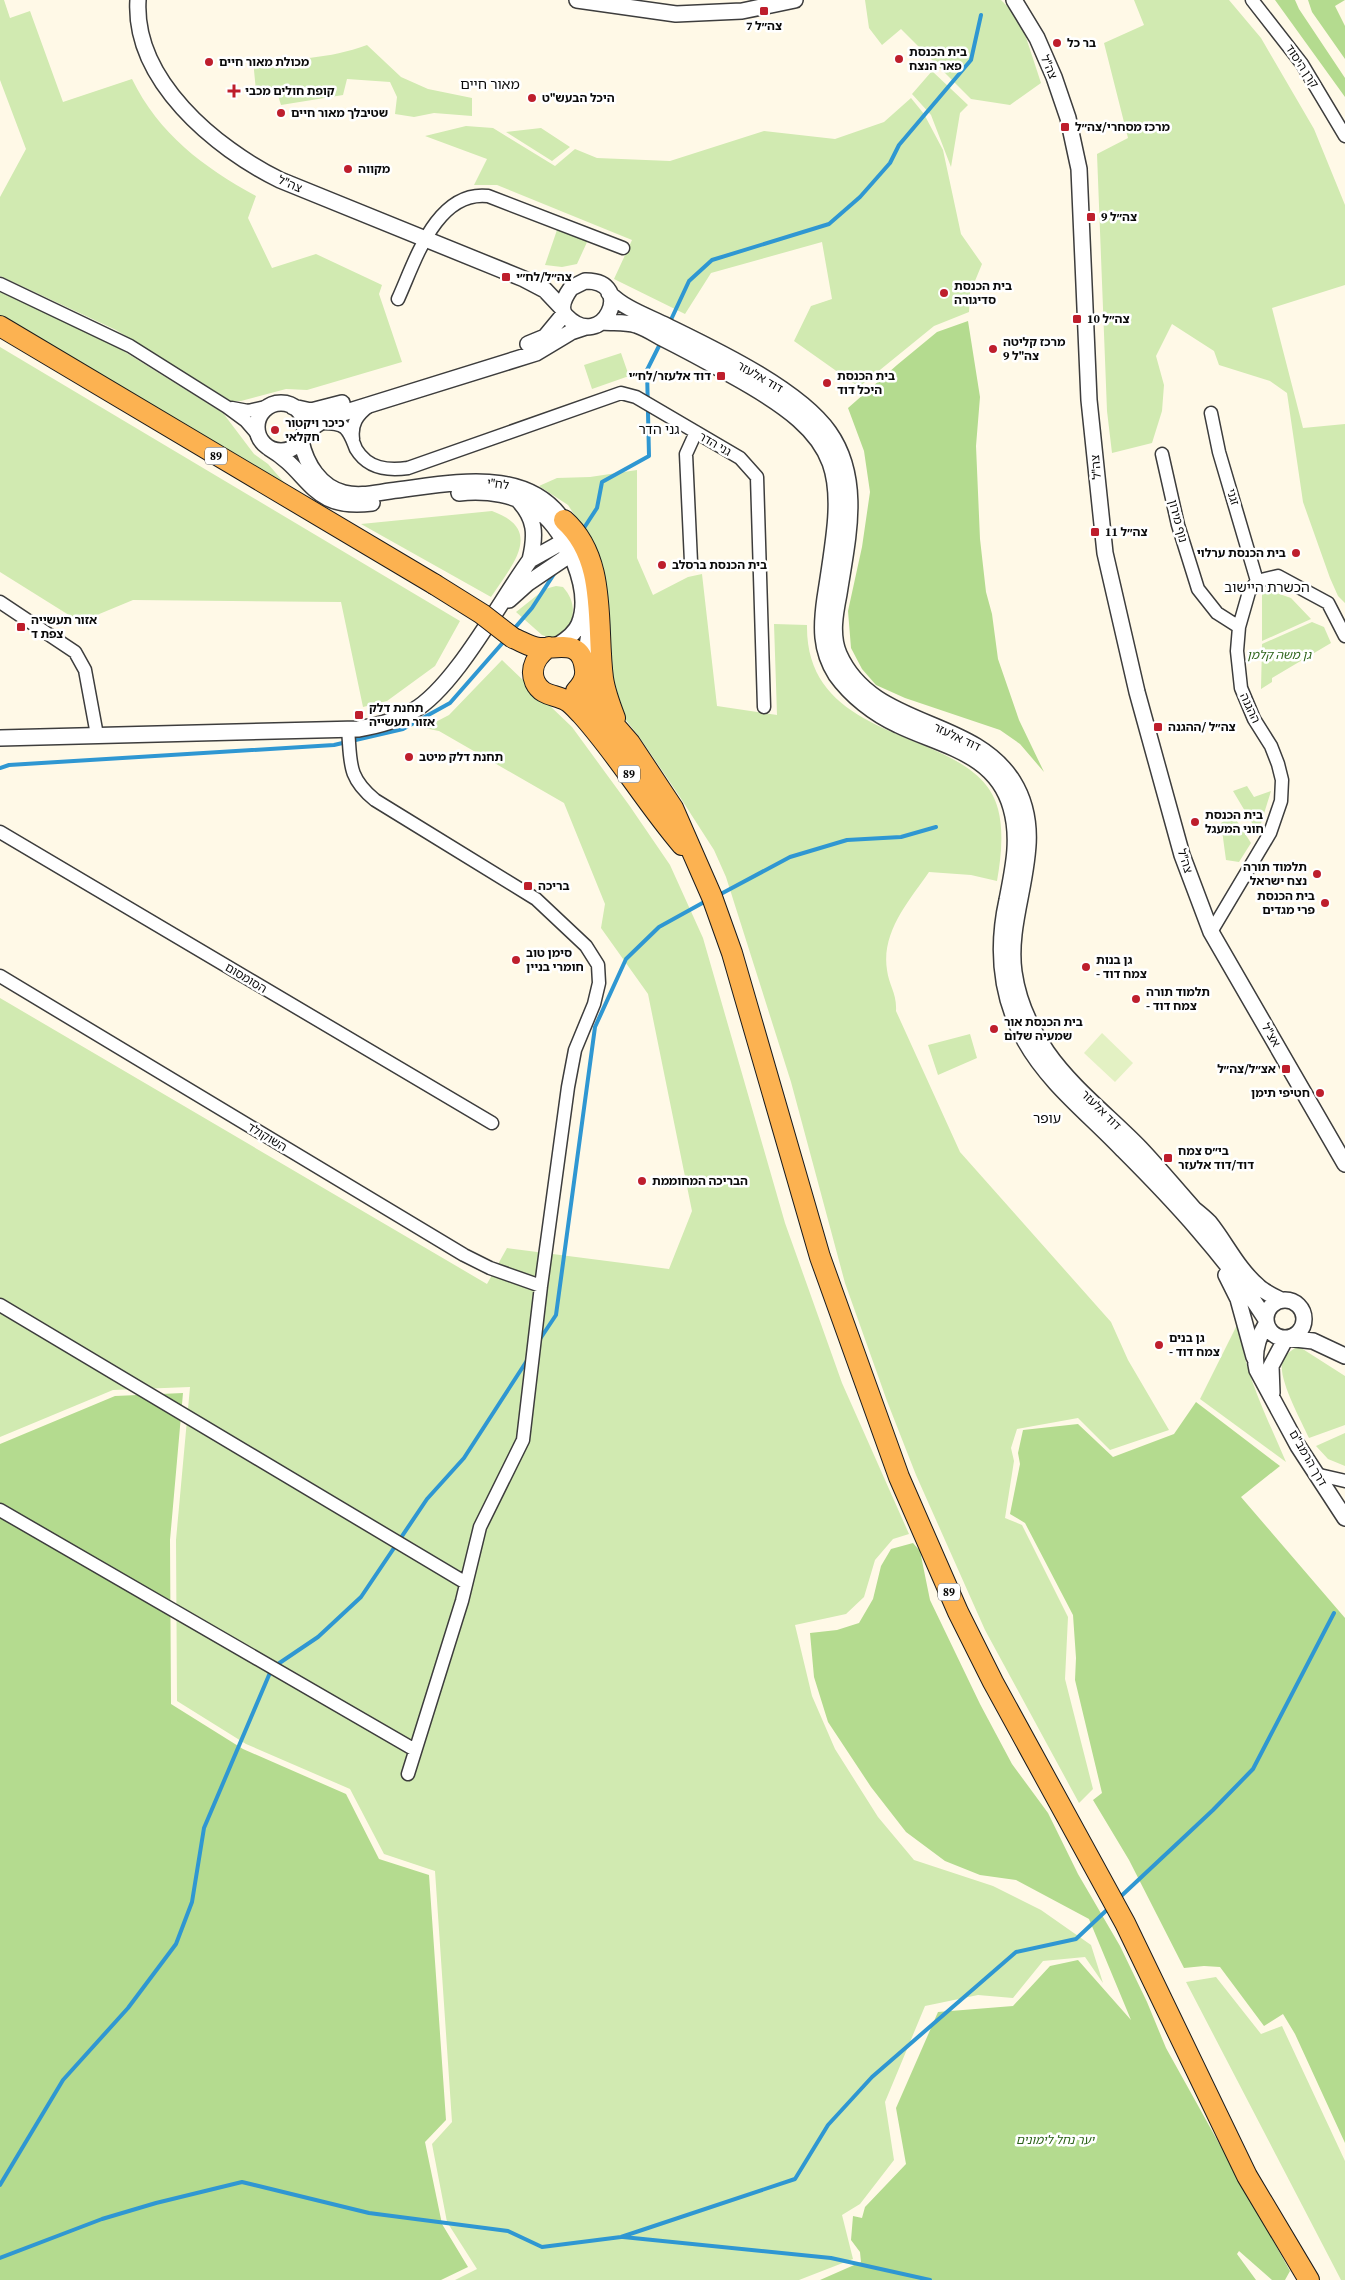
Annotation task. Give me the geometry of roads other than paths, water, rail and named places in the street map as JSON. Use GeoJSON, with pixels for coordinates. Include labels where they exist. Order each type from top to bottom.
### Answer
{"type":"FeatureCollection","features":[{"type":"Feature","properties":{"kind":"highway","name":"89"},"geometry":{"type":"LineString","coordinates":[[0,326],[482,614],[513,638],[525,652],[533,666],[536,683],[540,690],[566,700],[604,739],[666,826],[695,859]]}},
{"type":"Feature","properties":{"kind":"highway"},"geometry":{"type":"LineString","coordinates":[[564,520],[575,530],[593,572],[601,620],[604,686],[623,736]]}},
{"type":"Feature","properties":{"kind":"highway","name":"89"},"geometry":{"type":"LineString","coordinates":[[513,638],[538,648],[553,646],[574,650],[584,672],[584,686],[590,697],[623,736],[673,808],[712,897],[732,953],[820,1257],[877,1417],[926,1539],[958,1612],[993,1682],[1125,1923],[1247,2176],[1308,2280]]}},
{"type":"Feature","properties":{"kind":"highway"},"geometry":{"type":"LineString","coordinates":[[533,666],[542,652],[553,646]]}},
{"type":"Feature","properties":{"kind":"highway"},"geometry":{"type":"LineString","coordinates":[[556,697],[573,694],[584,672]]}},
{"type":"Feature","properties":{"kind":"street","name":"צה\"ל"},"geometry":{"type":"LineString","coordinates":[[138,0],[139,30],[144,48],[155,69],[163,83],[187,113],[218,142],[253,166],[280,180],[524,279],[545,290],[563,311]]}},
{"type":"Feature","properties":{"kind":"street"},"geometry":{"type":"LineString","coordinates":[[577,0],[676,14],[742,11],[795,0]]}},
{"type":"Feature","properties":{"kind":"street","name":"צה\"ל"},"geometry":{"type":"LineString","coordinates":[[1014,0],[1037,38],[1054,77],[1068,118],[1079,169],[1089,400],[1105,553],[1137,692],[1182,855],[1211,932]]}},
{"type":"Feature","properties":{"kind":"street","name":"קרן היסוד"},"geometry":{"type":"LineString","coordinates":[[1252,0],[1302,64],[1345,136]]}},
{"type":"Feature","properties":{"kind":"street"},"geometry":{"type":"LineString","coordinates":[[398,299],[426,239],[442,212],[464,200],[480,195],[488,196],[623,248]]}},
{"type":"Feature","properties":{"kind":"street","name":"צה\"ל"},"geometry":{"type":"LineString","coordinates":[[524,279],[550,285],[577,284]]}},
{"type":"Feature","properties":{"kind":"street"},"geometry":{"type":"LineString","coordinates":[[0,284],[112,336],[227,407],[246,421],[269,448],[276,450],[290,449],[318,423],[536,352],[550,346],[571,332],[603,322],[612,308],[610,293],[600,284],[593,281],[577,284],[566,294],[563,311],[545,337],[532,343],[325,408],[311,411],[287,404],[248,411],[227,407]]}},
{"type":"Feature","properties":{"kind":"street","name":"דוד אלעזר"},"geometry":{"type":"LineString","coordinates":[[610,293],[625,306],[686,336],[778,386],[797,400],[829,431],[846,468],[850,490],[849,530],[834,627],[839,653],[856,680],[881,701],[905,715],[961,736],[992,756],[1004,768],[1022,799],[1027,817],[1028,850],[1012,954],[1017,988],[1035,1033],[1058,1067],[1142,1150],[1208,1221],[1246,1273],[1259,1287],[1281,1300]]}},
{"type":"Feature","properties":{"kind":"street"},"geometry":{"type":"LineString","coordinates":[[563,311],[574,323],[586,327]]}},
{"type":"Feature","properties":{"kind":"street","name":"דוד אלעזר"},"geometry":{"type":"LineString","coordinates":[[603,322],[637,325],[680,347],[771,397],[794,414],[818,439],[834,471],[837,491],[836,528],[821,626],[822,643],[827,658],[847,688],[874,711],[900,726],[970,755],[994,776],[1010,804],[1016,834],[1016,849],[1000,954],[1005,992],[1028,1046],[1049,1076],[1124,1150],[1198,1232],[1251,1296],[1266,1321]]}},
{"type":"Feature","properties":{"kind":"street","name":"גני הדר"},"geometry":{"type":"LineString","coordinates":[[353,439],[363,458],[377,468],[392,470],[408,468],[621,393],[636,397],[740,458],[757,478],[764,707]]}},
{"type":"Feature","properties":{"kind":"street"},"geometry":{"type":"LineString","coordinates":[[259,436],[258,420],[267,408],[274,405]]}},
{"type":"Feature","properties":{"kind":"street"},"geometry":{"type":"LineString","coordinates":[[353,439],[354,421],[370,405]]}},
{"type":"Feature","properties":{"kind":"street"},"geometry":{"type":"LineString","coordinates":[[293,407],[303,418],[302,437]]}},
{"type":"Feature","properties":{"kind":"street","name":"זגני"},"geometry":{"type":"LineString","coordinates":[[1211,413],[1219,452],[1257,581]]}},
{"type":"Feature","properties":{"kind":"street"},"geometry":{"type":"LineString","coordinates":[[318,423],[339,425],[345,428],[353,439]]}},
{"type":"Feature","properties":{"kind":"street"},"geometry":{"type":"LineString","coordinates":[[691,562],[686,454],[696,432]]}},
{"type":"Feature","properties":{"kind":"street","name":"לח\"י"},"geometry":{"type":"LineString","coordinates":[[302,437],[307,460],[317,477],[342,493],[363,494],[486,481],[510,484],[533,494],[564,520],[579,583],[582,608],[580,623],[568,639],[553,646]]}},
{"type":"Feature","properties":{"kind":"street","name":"לח\"י"},"geometry":{"type":"LineString","coordinates":[[269,448],[285,458],[317,493],[338,504],[355,505],[470,492],[494,493],[517,499],[532,507],[549,520],[588,572],[592,595],[592,618],[584,672]]}},
{"type":"Feature","properties":{"kind":"street","name":"נוף מירון"},"geometry":{"type":"LineString","coordinates":[[1162,454],[1178,525],[1198,589],[1217,613],[1239,627]]}},
{"type":"Feature","properties":{"kind":"street"},"geometry":{"type":"LineString","coordinates":[[0,738],[348,729],[372,726],[412,711],[428,699],[447,679],[495,613],[530,560],[535,538],[534,527],[527,509],[517,499]]}},
{"type":"Feature","properties":{"kind":"street"},"geometry":{"type":"LineString","coordinates":[[530,560],[570,546]]}},
{"type":"Feature","properties":{"kind":"street"},"geometry":{"type":"LineString","coordinates":[[495,613],[528,583],[548,570],[570,546]]}},
{"type":"Feature","properties":{"kind":"street"},"geometry":{"type":"LineString","coordinates":[[548,570],[564,573],[579,583]]}},
{"type":"Feature","properties":{"kind":"street"},"geometry":{"type":"LineString","coordinates":[[1257,581],[1278,576],[1328,603],[1345,636]]}},
{"type":"Feature","properties":{"kind":"street","name":"ההגנה"},"geometry":{"type":"LineString","coordinates":[[1211,932],[1270,833],[1281,801],[1282,780],[1278,764],[1271,746],[1254,719],[1241,688],[1238,650],[1239,627],[1249,592],[1257,581]]}},
{"type":"Feature","properties":{"kind":"street"},"geometry":{"type":"LineString","coordinates":[[0,602],[65,645],[78,657],[85,670],[96,735]]}},
{"type":"Feature","properties":{"kind":"street"},"geometry":{"type":"LineString","coordinates":[[348,729],[352,772],[362,790],[374,800],[536,900],[586,946],[598,965],[599,983],[575,1050],[569,1078],[541,1286],[523,1440],[480,1527],[466,1583],[408,1774]]}},
{"type":"Feature","properties":{"kind":"street","name":"הסומסום"},"geometry":{"type":"LineString","coordinates":[[0,832],[492,1122]]}},
{"type":"Feature","properties":{"kind":"street","name":"אצ\"ל"},"geometry":{"type":"LineString","coordinates":[[1211,932],[1345,1164]]}},
{"type":"Feature","properties":{"kind":"street","name":"השוקולד"},"geometry":{"type":"LineString","coordinates":[[0,976],[464,1255],[490,1268],[541,1286]]}},
{"type":"Feature","properties":{"kind":"street","name":"דרך הרמב\"ם"},"geometry":{"type":"LineString","coordinates":[[1198,1232],[1220,1263],[1238,1299],[1257,1370],[1316,1474],[1345,1518]]}},
{"type":"Feature","properties":{"kind":"street"},"geometry":{"type":"LineString","coordinates":[[1255,1359],[1269,1307],[1281,1300],[1294,1301],[1302,1310],[1304,1317],[1313,1330],[1345,1352]]}},
{"type":"Feature","properties":{"kind":"street"},"geometry":{"type":"LineString","coordinates":[[0,1305],[466,1583]]}},
{"type":"Feature","properties":{"kind":"street"},"geometry":{"type":"LineString","coordinates":[[1286,1338],[1292,1337],[1301,1330],[1304,1317]]}},
{"type":"Feature","properties":{"kind":"street"},"geometry":{"type":"LineString","coordinates":[[1266,1321],[1273,1335],[1314,1341],[1345,1356]]}},
{"type":"Feature","properties":{"kind":"street","name":"דרך הרמב\"ם"},"geometry":{"type":"LineString","coordinates":[[1272,1397],[1270,1366],[1286,1338]]}},
{"type":"Feature","properties":{"kind":"street"},"geometry":{"type":"LineString","coordinates":[[1316,1474],[1345,1481]]}},
{"type":"Feature","properties":{"kind":"street"},"geometry":{"type":"LineString","coordinates":[[0,1510],[415,1750]]}},
{"type":"Feature","properties":{"kind":"waterway"},"geometry":{"type":"LineString","coordinates":[[669,324],[689,281],[712,260],[829,224],[860,197],[890,163],[899,145],[971,60],[981,15]]}},
{"type":"Feature","properties":{"kind":"waterway"},"geometry":{"type":"LineString","coordinates":[[582,531],[597,508],[602,482],[649,456],[647,370],[661,342]]}},
{"type":"Feature","properties":{"kind":"waterway"},"geometry":{"type":"LineString","coordinates":[[513,630],[532,608],[556,571]]}},
{"type":"Feature","properties":{"kind":"waterway"},"geometry":{"type":"LineString","coordinates":[[0,768],[9,765],[334,745],[403,729],[450,703],[506,639]]}},
{"type":"Feature","properties":{"kind":"waterway"},"geometry":{"type":"LineString","coordinates":[[717,896],[790,857],[847,840],[901,837],[936,827]]}},
{"type":"Feature","properties":{"kind":"waterway"},"geometry":{"type":"LineString","coordinates":[[538,1342],[556,1315],[595,1027],[626,959],[659,927],[706,901]]}},
{"type":"Feature","properties":{"kind":"waterway"},"geometry":{"type":"LineString","coordinates":[[0,2185],[63,2080],[128,2008],[176,1944],[192,1902],[204,1828],[272,1668],[318,1637],[361,1597],[427,1499],[464,1458],[528,1359]]}},
{"type":"Feature","properties":{"kind":"waterway"},"geometry":{"type":"LineString","coordinates":[[1118,1899],[1213,1810],[1253,1769],[1334,1613]]}},
{"type":"Feature","properties":{"kind":"waterway"},"geometry":{"type":"LineString","coordinates":[[0,2258],[102,2219],[156,2203],[242,2182],[369,2213],[508,2231],[542,2247],[621,2237],[795,2179],[828,2125],[872,2077],[1016,1952],[1076,1939],[1110,1907]]}},
{"type":"Feature","properties":{"kind":"waterway"},"geometry":{"type":"LineString","coordinates":[[623,2237],[831,2258],[930,2280]]}},
{"type":"Feature","properties":{"kind":"place","name":"צה״ל 7"},"geometry":{"type":"Point","coordinates":[764,11]}},
{"type":"Feature","properties":{"kind":"place","name":"בר כל"},"geometry":{"type":"Point","coordinates":[1057,43]}},
{"type":"Feature","properties":{"kind":"place","name":"בית הכנסת פאר הנצח"},"geometry":{"type":"Point","coordinates":[899,59]}},
{"type":"Feature","properties":{"kind":"place","name":"מכולת מאור חיים"},"geometry":{"type":"Point","coordinates":[209,62]}},
{"type":"Feature","properties":{"kind":"place","name":"קופת חולים מכבי"},"geometry":{"type":"Point","coordinates":[234,91]}},
{"type":"Feature","properties":{"kind":"place","name":"היכל הבעש\"ט"},"geometry":{"type":"Point","coordinates":[532,98]}},
{"type":"Feature","properties":{"kind":"place","name":"שטיבלך מאור חיים"},"geometry":{"type":"Point","coordinates":[281,113]}},
{"type":"Feature","properties":{"kind":"place","name":"מרכז מסחרי/צה״ל"},"geometry":{"type":"Point","coordinates":[1065,127]}},
{"type":"Feature","properties":{"kind":"place","name":"מקווה"},"geometry":{"type":"Point","coordinates":[348,169]}},
{"type":"Feature","properties":{"kind":"place","name":"צה״ל 9"},"geometry":{"type":"Point","coordinates":[1091,217]}},
{"type":"Feature","properties":{"kind":"place","name":"צה״ל/לח״י"},"geometry":{"type":"Point","coordinates":[506,277]}},
{"type":"Feature","properties":{"kind":"place","name":"בית הכנסת סדיגורה"},"geometry":{"type":"Point","coordinates":[944,293]}},
{"type":"Feature","properties":{"kind":"place","name":"צה״ל 10"},"geometry":{"type":"Point","coordinates":[1077,319]}},
{"type":"Feature","properties":{"kind":"place","name":"מרכז קליטה צה\"ל 9"},"geometry":{"type":"Point","coordinates":[993,349]}},
{"type":"Feature","properties":{"kind":"place","name":"דוד אלעזר/לח״י"},"geometry":{"type":"Point","coordinates":[721,376]}},
{"type":"Feature","properties":{"kind":"place","name":"בית הכנסת היכל דוד"},"geometry":{"type":"Point","coordinates":[827,383]}},
{"type":"Feature","properties":{"kind":"place","name":"כיכר ויקטור חקלאי"},"geometry":{"type":"Point","coordinates":[275,430]}},
{"type":"Feature","properties":{"kind":"place","name":"צה״ל 11"},"geometry":{"type":"Point","coordinates":[1095,532]}},
{"type":"Feature","properties":{"kind":"place","name":"בית הכנסת ערלוי"},"geometry":{"type":"Point","coordinates":[1296,553]}},
{"type":"Feature","properties":{"kind":"place","name":"בית הכנסת ברסלב"},"geometry":{"type":"Point","coordinates":[662,565]}},
{"type":"Feature","properties":{"kind":"place","name":"אזור תעשייה צפת ד"},"geometry":{"type":"Point","coordinates":[21,627]}},
{"type":"Feature","properties":{"kind":"place","name":"תחנת דלק אזור תעשייה"},"geometry":{"type":"Point","coordinates":[359,715]}},
{"type":"Feature","properties":{"kind":"place","name":"צה״ל /ההגנה"},"geometry":{"type":"Point","coordinates":[1158,727]}},
{"type":"Feature","properties":{"kind":"place","name":"תחנת דלק מיטב"},"geometry":{"type":"Point","coordinates":[409,757]}},
{"type":"Feature","properties":{"kind":"place","name":"בית הכנסת חוני המעגל"},"geometry":{"type":"Point","coordinates":[1195,822]}},
{"type":"Feature","properties":{"kind":"place","name":"תלמוד תורה נצח ישראל"},"geometry":{"type":"Point","coordinates":[1317,874]}},
{"type":"Feature","properties":{"kind":"place","name":"בריכה"},"geometry":{"type":"Point","coordinates":[528,886]}},
{"type":"Feature","properties":{"kind":"place","name":"בית הכנסת פרי מגדים"},"geometry":{"type":"Point","coordinates":[1325,903]}},
{"type":"Feature","properties":{"kind":"place","name":"סימן טוב חומרי בניין"},"geometry":{"type":"Point","coordinates":[516,960]}},
{"type":"Feature","properties":{"kind":"place","name":"גן בנות - צמח דוד"},"geometry":{"type":"Point","coordinates":[1086,967]}},
{"type":"Feature","properties":{"kind":"place","name":"תלמוד תורה - צמח דוד"},"geometry":{"type":"Point","coordinates":[1136,999]}},
{"type":"Feature","properties":{"kind":"place","name":"בית הכנסת אור שמעיה שלום"},"geometry":{"type":"Point","coordinates":[994,1029]}},
{"type":"Feature","properties":{"kind":"place","name":"אצ״ל/צה״ל"},"geometry":{"type":"Point","coordinates":[1286,1069]}},
{"type":"Feature","properties":{"kind":"place","name":"חטיפי תימן"},"geometry":{"type":"Point","coordinates":[1320,1093]}},
{"type":"Feature","properties":{"kind":"place","name":"בי״ס צמח דוד/דוד אלעזר"},"geometry":{"type":"Point","coordinates":[1168,1158]}},
{"type":"Feature","properties":{"kind":"place","name":"הבריכה המחוממת"},"geometry":{"type":"Point","coordinates":[642,1181]}},
{"type":"Feature","properties":{"kind":"place","name":"גן בנים - צמח דוד"},"geometry":{"type":"Point","coordinates":[1159,1345]}},
{"type":"Feature","properties":{"kind":"district","name":"מאור חיים"},"geometry":{"type":"Point","coordinates":[490,84]}},
{"type":"Feature","properties":{"kind":"district","name":"גני הדר"},"geometry":{"type":"Point","coordinates":[659,429]}},
{"type":"Feature","properties":{"kind":"district","name":"הכשרת היישוב"},"geometry":{"type":"Point","coordinates":[1267,587]}},
{"type":"Feature","properties":{"kind":"district","name":"עופר"},"geometry":{"type":"Point","coordinates":[1047,1118]}},
{"type":"Feature","properties":{"kind":"park label","name":"גן משה קלמן"},"geometry":{"type":"Point","coordinates":[1279,655]}},
{"type":"Feature","properties":{"kind":"park label","name":"יער נחל לימונים"},"geometry":{"type":"Point","coordinates":[1055,2140]}}]}
